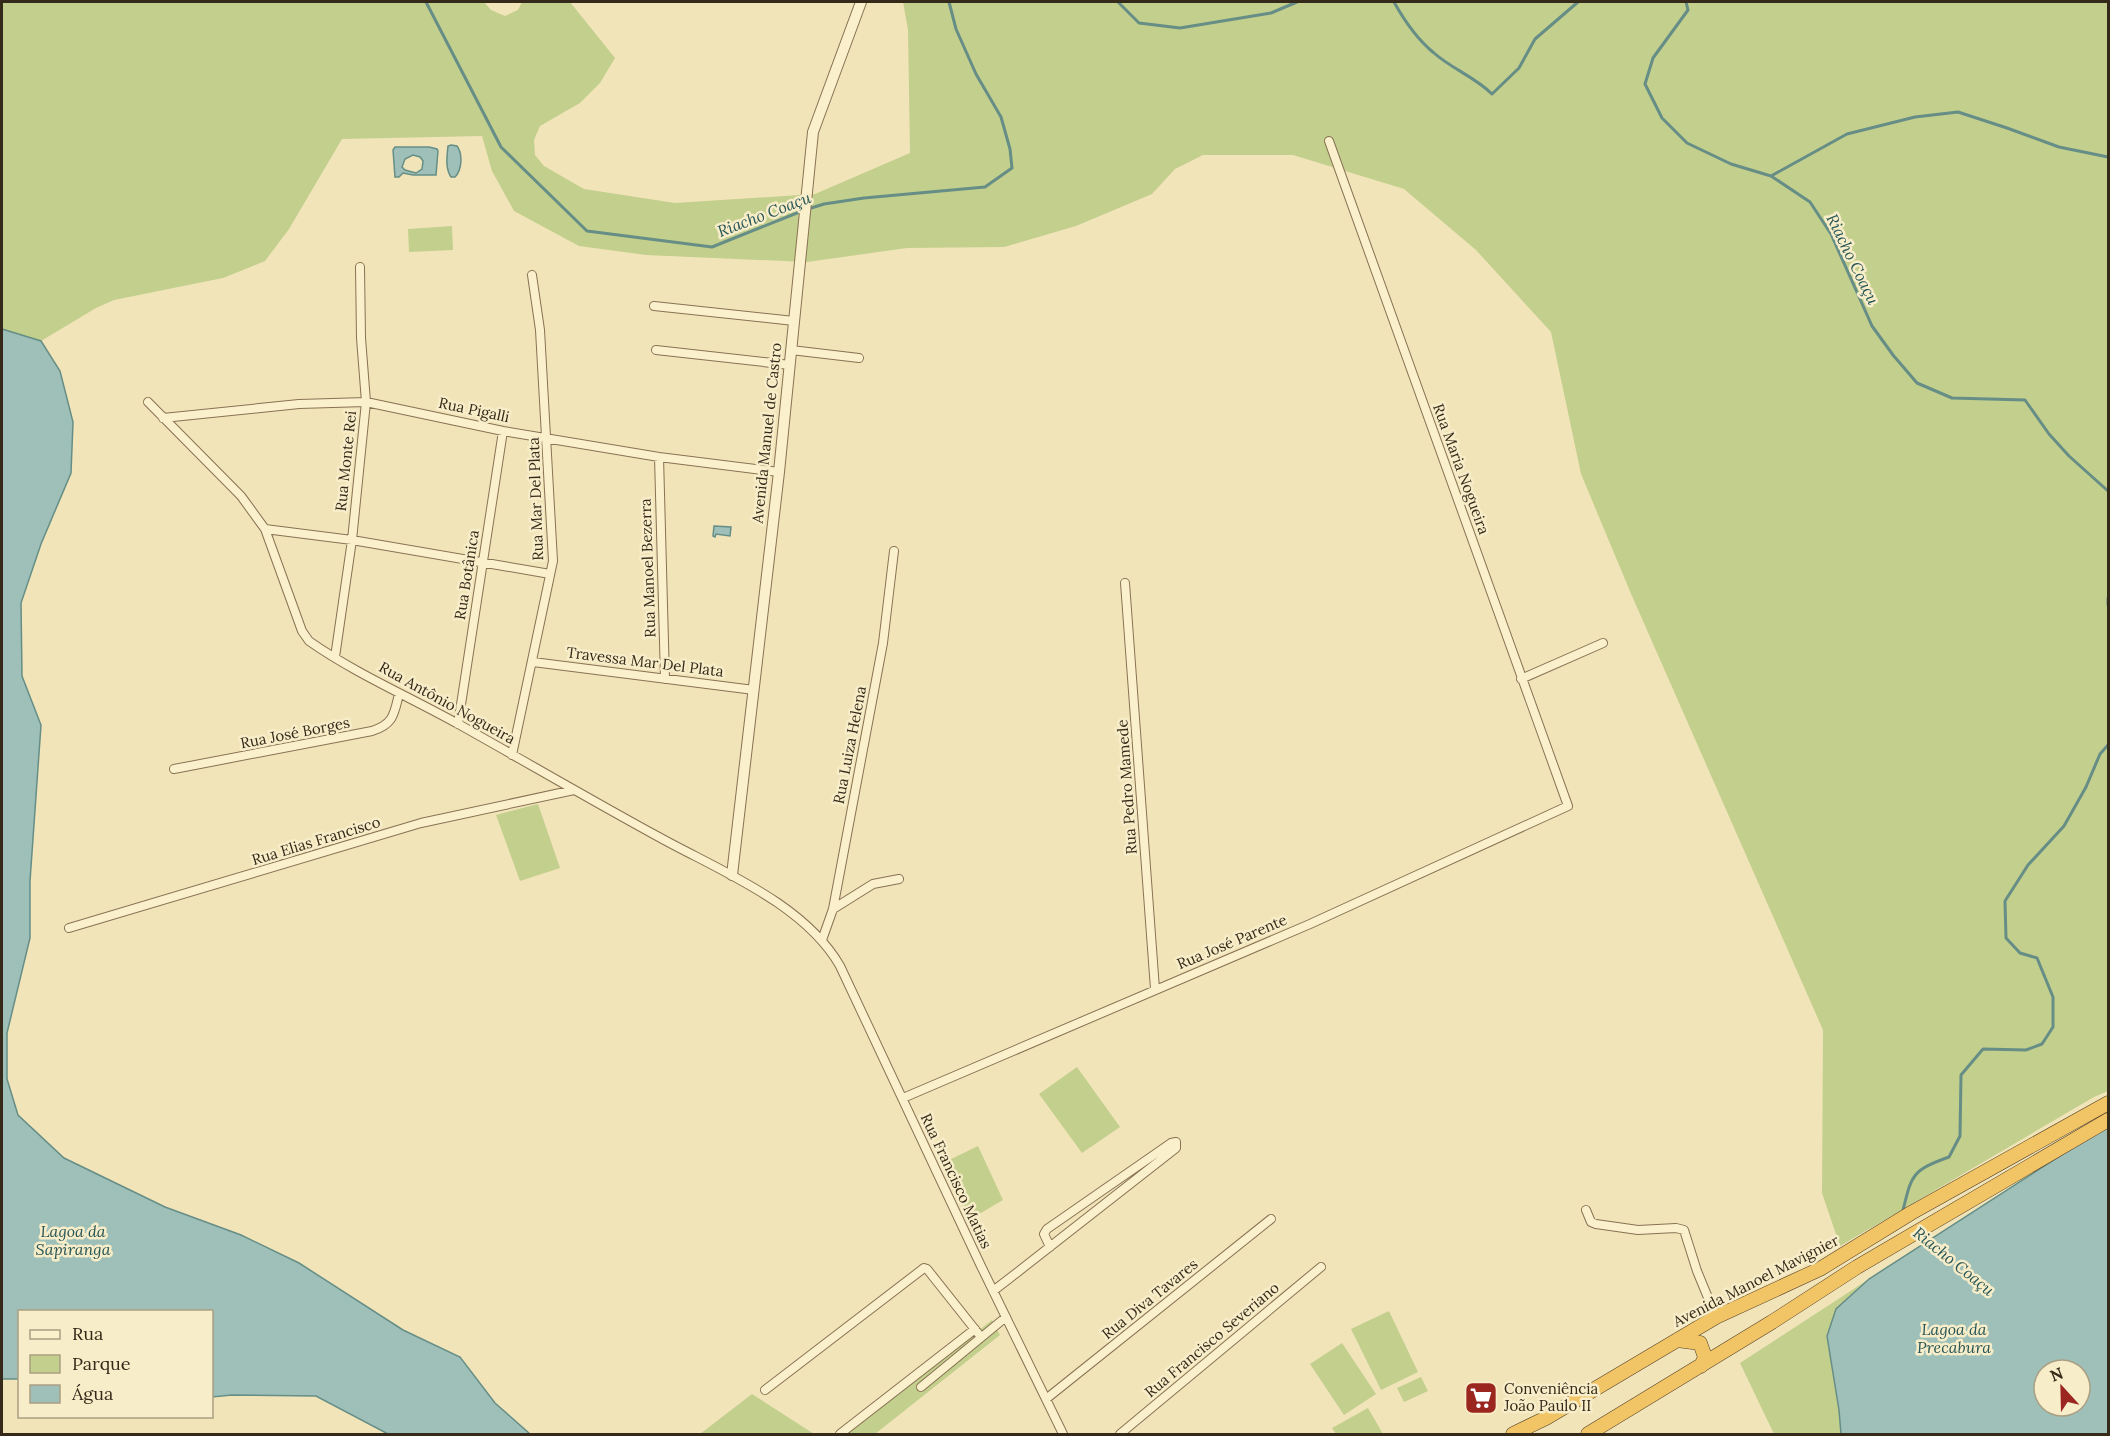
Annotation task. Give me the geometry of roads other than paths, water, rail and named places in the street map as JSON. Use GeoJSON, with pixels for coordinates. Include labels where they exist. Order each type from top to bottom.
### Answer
{"type":"FeatureCollection","features":[{"type":"Feature","properties":{"kind":"highway","name":"Avenida Manoel Mavignier"},"geometry":{"type":"LineString","coordinates":[[1513,1434],[1546,1418],[1716,1317],[1801,1279],[1911,1213],[2109,1103]]}},
{"type":"Feature","properties":{"kind":"highway"},"geometry":{"type":"LineString","coordinates":[[1588,1434],[1924,1226],[2109,1120]]}},
{"type":"Feature","properties":{"kind":"highway"},"geometry":{"type":"LineString","coordinates":[[1677,1340],[1700,1343],[1705,1357],[1701,1366]]}},
{"type":"Feature","properties":{"kind":"street","name":"Avenida Manuel de Castro"},"geometry":{"type":"LineString","coordinates":[[732,875],[779,472],[813,132],[861,2]]}},
{"type":"Feature","properties":{"kind":"street","name":"Rua Maria Nogueira"},"geometry":{"type":"LineString","coordinates":[[1329,141],[1568,806]]}},
{"type":"Feature","properties":{"kind":"street","name":"Rua Monte Rei"},"geometry":{"type":"LineString","coordinates":[[335,657],[352,540],[366,402],[361,338],[360,267]]}},
{"type":"Feature","properties":{"kind":"street","name":"Rua Mar Del Plata"},"geometry":{"type":"LineString","coordinates":[[512,754],[550,574],[553,548],[540,330],[532,274]]}},
{"type":"Feature","properties":{"kind":"street"},"geometry":{"type":"LineString","coordinates":[[654,306],[794,321]]}},
{"type":"Feature","properties":{"kind":"street"},"geometry":{"type":"LineString","coordinates":[[656,350],[790,365]]}},
{"type":"Feature","properties":{"kind":"street"},"geometry":{"type":"LineString","coordinates":[[791,350],[860,358]]}},
{"type":"Feature","properties":{"kind":"street","name":"Rua Antônio Nogueira"},"geometry":{"type":"LineString","coordinates":[[148,402],[241,496],[265,529],[303,633],[309,641],[399,694],[458,724],[659,837],[732,875],[795,915],[822,940]]}},
{"type":"Feature","properties":{"kind":"street","name":"Rua Pigalli"},"geometry":{"type":"LineString","coordinates":[[163,418],[299,405],[366,402],[503,431],[659,457],[779,472]]}},
{"type":"Feature","properties":{"kind":"street","name":"Rua Botânica"},"geometry":{"type":"LineString","coordinates":[[458,724],[503,431]]}},
{"type":"Feature","properties":{"kind":"street","name":"Rua Manoel Bezerra"},"geometry":{"type":"LineString","coordinates":[[659,457],[665,679]]}},
{"type":"Feature","properties":{"kind":"street"},"geometry":{"type":"LineString","coordinates":[[265,529],[352,540],[550,574]]}},
{"type":"Feature","properties":{"kind":"street","name":"Rua Luiza Helena"},"geometry":{"type":"LineString","coordinates":[[822,940],[833,909],[883,643],[894,551]]}},
{"type":"Feature","properties":{"kind":"street","name":"Rua Pedro Mamede"},"geometry":{"type":"LineString","coordinates":[[1125,583],[1155,989]]}},
{"type":"Feature","properties":{"kind":"street"},"geometry":{"type":"LineString","coordinates":[[1521,679],[1603,643]]}},
{"type":"Feature","properties":{"kind":"street","name":"Travessa Mar Del Plata"},"geometry":{"type":"LineString","coordinates":[[532,662],[754,690]]}},
{"type":"Feature","properties":{"kind":"street","name":"Rua José Borges"},"geometry":{"type":"LineString","coordinates":[[174,769],[372,731],[384,726],[393,717],[399,694]]}},
{"type":"Feature","properties":{"kind":"street","name":"Rua Elias Francisco"},"geometry":{"type":"LineString","coordinates":[[69,928],[421,823],[573,789]]}},
{"type":"Feature","properties":{"kind":"street","name":"Rua José Parente"},"geometry":{"type":"LineString","coordinates":[[903,1098],[1310,924],[1568,806]]}},
{"type":"Feature","properties":{"kind":"street"},"geometry":{"type":"LineString","coordinates":[[833,909],[873,884],[899,879]]}},
{"type":"Feature","properties":{"kind":"street","name":"Rua Francisco Matias"},"geometry":{"type":"LineString","coordinates":[[822,940],[840,966],[1063,1434]]}},
{"type":"Feature","properties":{"kind":"street"},"geometry":{"type":"LineString","coordinates":[[993,1291],[1050,1247],[1176,1148],[1176,1142],[1171,1143],[1047,1229],[1044,1234],[1050,1247]]}},
{"type":"Feature","properties":{"kind":"street"},"geometry":{"type":"LineString","coordinates":[[1586,1210],[1591,1222],[1596,1224],[1638,1230],[1676,1228],[1684,1230],[1697,1271],[1716,1317]]}},
{"type":"Feature","properties":{"kind":"street","name":"Rua Diva Tavares"},"geometry":{"type":"LineString","coordinates":[[1046,1399],[1271,1219]]}},
{"type":"Feature","properties":{"kind":"street","name":"Rua Francisco Severiano"},"geometry":{"type":"LineString","coordinates":[[1120,1434],[1321,1267]]}},
{"type":"Feature","properties":{"kind":"street"},"geometry":{"type":"LineString","coordinates":[[765,1390],[924,1268],[981,1337]]}},
{"type":"Feature","properties":{"kind":"street"},"geometry":{"type":"LineString","coordinates":[[921,1387],[1006,1317]]}},
{"type":"Feature","properties":{"kind":"street"},"geometry":{"type":"LineString","coordinates":[[840,1434],[975,1329]]}},
{"type":"Feature","properties":{"kind":"water"},"geometry":{"type":"Polygon","coordinates":[[[448,146],[457,146],[461,157],[459,170],[455,177],[451,177],[447,166],[448,146]]]}},
{"type":"Feature","properties":{"kind":"water"},"geometry":{"type":"Polygon","coordinates":[[[395,147],[437,149],[436,175],[403,173],[395,177],[393,150],[395,147]],[[413,155],[405,159],[402,167],[416,173],[422,169],[423,161],[420,157],[413,155]]]}},
{"type":"Feature","properties":{"kind":"water","name":"Lagoa da Sapiranga"},"geometry":{"type":"Polygon","coordinates":[[[2,329],[41,341],[60,371],[73,422],[71,473],[41,544],[21,603],[22,676],[41,725],[30,881],[30,938],[7,1033],[7,1079],[18,1115],[64,1158],[165,1207],[241,1235],[299,1263],[403,1330],[460,1357],[495,1403],[530,1434],[388,1434],[316,1396],[213,1397],[213,1310],[18,1310],[18,1379],[2,1379],[2,329]]]}},
{"type":"Feature","properties":{"kind":"water"},"geometry":{"type":"Polygon","coordinates":[[[714,526],[731,527],[730,536],[716,534],[715,537],[713,536],[714,526]]]}},
{"type":"Feature","properties":{"kind":"water","name":"Lagoa da Precabura"},"geometry":{"type":"Polygon","coordinates":[[[2108,1128],[2108,1434],[1841,1434],[1827,1336],[1836,1309],[1869,1279],[2097,1132],[2108,1128]]]}},
{"type":"Feature","properties":{"kind":"waterway","name":"Riacho Coaçu"},"geometry":{"type":"LineString","coordinates":[[426,2],[501,147],[587,231],[712,247],[802,211]]}},
{"type":"Feature","properties":{"kind":"waterway","name":"Riacho Coaçu"},"geometry":{"type":"LineString","coordinates":[[808,209],[824,204],[864,198],[985,187],[1012,168],[1010,149],[1001,117],[976,74],[956,29],[949,2]]}},
{"type":"Feature","properties":{"kind":"waterway","name":"Riacho Coaçu"},"geometry":{"type":"LineString","coordinates":[[1118,2],[1139,23],[1180,28],[1271,13],[1297,2]]}},
{"type":"Feature","properties":{"kind":"waterway","name":"Riacho Coaçu"},"geometry":{"type":"LineString","coordinates":[[1394,2],[1402,16],[1428,48],[1492,94],[1519,68],[1535,39],[1578,2]]}},
{"type":"Feature","properties":{"kind":"waterway","name":"Riacho Coaçu"},"geometry":{"type":"LineString","coordinates":[[1686,2],[1688,10],[1653,58],[1645,84],[1662,118],[1687,143],[1731,164],[1771,176],[1810,202],[1831,234],[1872,326],[1917,383],[1952,398],[2025,400],[2049,434],[2069,456],[2108,491]]}},
{"type":"Feature","properties":{"kind":"waterway"},"geometry":{"type":"LineString","coordinates":[[1771,176],[1847,134],[1915,117],[1958,112],[2059,147],[2108,157]]}},
{"type":"Feature","properties":{"kind":"waterway","name":"Riacho Coaçu"},"geometry":{"type":"LineString","coordinates":[[2108,598],[2108,605]]}},
{"type":"Feature","properties":{"kind":"waterway","name":"Riacho Coaçu"},"geometry":{"type":"LineString","coordinates":[[1902,1214],[1915,1176],[1927,1166],[1949,1157],[1960,1136],[1961,1075],[1983,1049],[2026,1050],[2042,1044],[2053,1027],[2053,997],[2037,958],[2020,953],[2006,938],[2005,901],[2028,865],[2064,826],[2086,787],[2100,754],[2108,745]]}},
{"type":"Feature","properties":{"kind":"place","name":"Conveniência João Paulo II"},"geometry":{"type":"Point","coordinates":[1481,1398]}}]}
